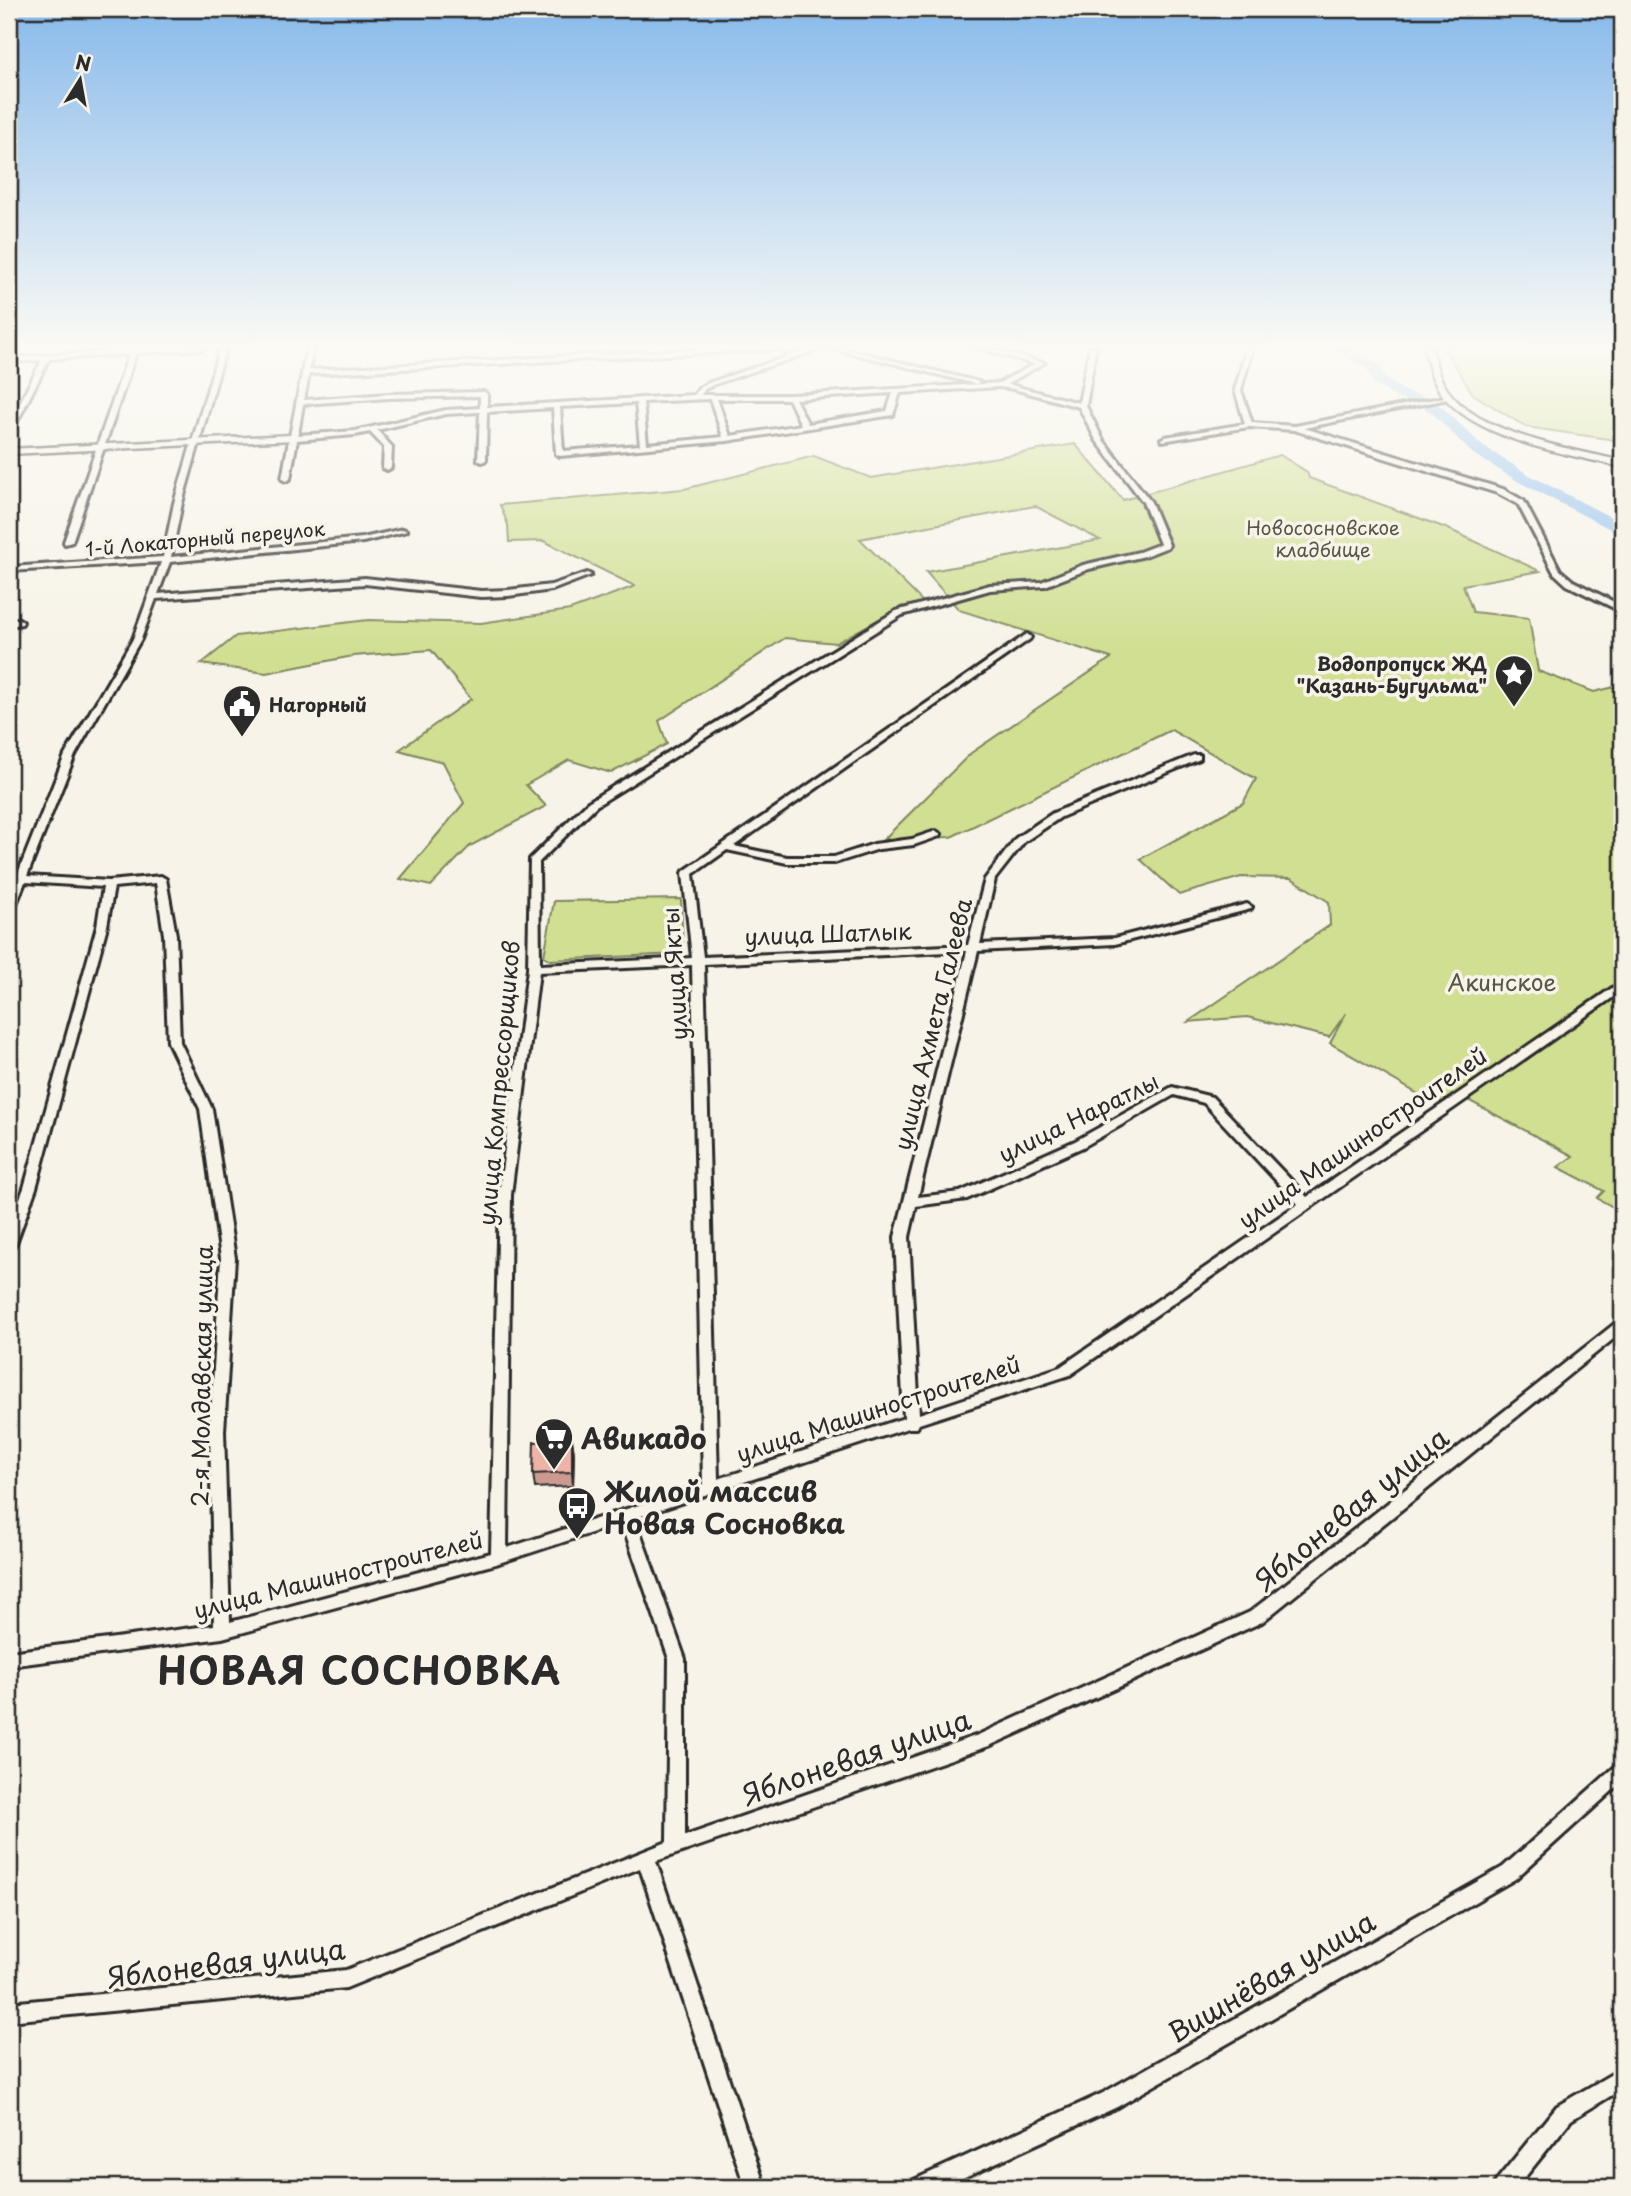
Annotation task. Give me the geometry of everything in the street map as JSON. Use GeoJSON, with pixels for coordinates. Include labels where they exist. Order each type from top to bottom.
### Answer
{"type":"FeatureCollection","features":[{"type":"Feature","properties":{"kind":"street"},"geometry":{"type":"LineString","coordinates":[[9,452],[56,449]]}},
{"type":"Feature","properties":{"kind":"street"},"geometry":{"type":"LineString","coordinates":[[68,542],[101,449]]}},
{"type":"Feature","properties":{"kind":"street"},"geometry":{"type":"LineString","coordinates":[[9,909],[71,755],[137,639],[166,560],[178,503],[195,449]]}},
{"type":"Feature","properties":{"kind":"street"},"geometry":{"type":"LineString","coordinates":[[286,479],[290,449]]}},
{"type":"Feature","properties":{"kind":"street"},"geometry":{"type":"LineString","coordinates":[[387,468],[388,449]]}},
{"type":"Feature","properties":{"kind":"street"},"geometry":{"type":"LineString","coordinates":[[482,449],[482,460]]}},
{"type":"Feature","properties":{"kind":"street"},"geometry":{"type":"LineString","coordinates":[[560,449],[560,454],[614,449]]}},
{"type":"Feature","properties":{"kind":"street","name":"улица Компрессорщиков"},"geometry":{"type":"LineString","coordinates":[[499,1557],[506,1195],[534,969],[534,861],[592,804],[899,613],[990,588],[1042,584],[1086,567],[1142,554],[1164,545],[1146,502],[1107,449]]}},
{"type":"Feature","properties":{"kind":"street"},"geometry":{"type":"LineString","coordinates":[[1365,449],[1500,491],[1521,503],[1557,571],[1570,583],[1622,609]]}},
{"type":"Feature","properties":{"kind":"street"},"geometry":{"type":"LineString","coordinates":[[1570,449],[1622,464]]}},
{"type":"Feature","properties":{"kind":"street","name":"1-й Локаторный переулок"},"geometry":{"type":"LineString","coordinates":[[9,569],[166,560],[363,540],[403,531]]}},
{"type":"Feature","properties":{"kind":"street"},"geometry":{"type":"LineString","coordinates":[[151,597],[365,581],[481,594],[508,593],[552,587],[587,575]]}},
{"type":"Feature","properties":{"kind":"street","name":"улица Якты"},"geometry":{"type":"LineString","coordinates":[[711,1486],[698,960],[688,873],[1027,637]]}},
{"type":"Feature","properties":{"kind":"street","name":"улица Ахмета Галеева"},"geometry":{"type":"LineString","coordinates":[[912,1424],[902,1237],[990,879],[1020,840],[1057,815],[1197,757]]}},
{"type":"Feature","properties":{"kind":"street"},"geometry":{"type":"LineString","coordinates":[[726,847],[787,860],[835,860],[878,846],[914,842],[936,834]]}},
{"type":"Feature","properties":{"kind":"street"},"geometry":{"type":"LineString","coordinates":[[9,1243],[34,1174],[102,926],[109,884],[22,879]]}},
{"type":"Feature","properties":{"kind":"street","name":"2-я Молдавская улица"},"geometry":{"type":"LineString","coordinates":[[109,884],[161,879],[170,935],[174,1042],[206,1109],[228,1258],[217,1432],[222,1632]]}},
{"type":"Feature","properties":{"kind":"street","name":"улица Шатлык"},"geometry":{"type":"LineString","coordinates":[[534,969],[1115,941],[1247,907]]}},
{"type":"Feature","properties":{"kind":"street","name":"улица Машиностроителей"},"geometry":{"type":"LineString","coordinates":[[9,1659],[222,1632],[499,1557],[711,1486],[912,1424],[1065,1371],[1622,986]]}},
{"type":"Feature","properties":{"kind":"street","name":"улица Наратлы"},"geometry":{"type":"LineString","coordinates":[[911,1202],[962,1196],[1079,1144],[1172,1091],[1208,1100],[1306,1204]]}},
{"type":"Feature","properties":{"kind":"street","name":"Яблоневая улица"},"geometry":{"type":"LineString","coordinates":[[9,2012],[346,1979],[646,1857],[983,1741],[1256,1618],[1622,1325]]}},
{"type":"Feature","properties":{"kind":"street"},"geometry":{"type":"LineString","coordinates":[[626,1516],[677,1659],[676,1846]]}},
{"type":"Feature","properties":{"kind":"street","name":"Вишнёвая улица"},"geometry":{"type":"LineString","coordinates":[[921,2187],[1110,2100],[1509,1873],[1622,1772]]}},
{"type":"Feature","properties":{"kind":"street"},"geometry":{"type":"LineString","coordinates":[[646,1857],[755,2187]]}},
{"type":"Feature","properties":{"kind":"street"},"geometry":{"type":"LineString","coordinates":[[1504,2187],[1564,2113],[1622,2078]]}},
{"type":"Feature","properties":{"kind":"green space"},"geometry":{"type":"Polygon","coordinates":[[[1042,449],[1080,449],[1123,500],[1280,455],[1307,472],[1309,478],[1446,528],[1540,571],[1463,585],[1473,612],[1529,618],[1538,671],[1594,692],[1622,685],[1622,1212],[1597,1198],[1604,1191],[1558,1167],[1573,1156],[1468,1100],[1432,1102],[1330,1043],[1346,1013],[1329,1037],[1247,1017],[1188,1022],[1330,925],[1329,902],[1291,878],[1241,877],[1179,895],[1140,859],[1243,803],[1256,779],[1171,730],[951,837],[884,839],[971,753],[1111,658],[959,610],[926,572],[1100,540],[1035,506],[860,539],[929,608],[902,606],[836,643],[785,638],[659,721],[667,744],[611,773],[569,760],[526,785],[546,806],[470,846],[431,886],[400,879],[464,803],[443,762],[399,750],[471,699],[431,650],[353,656],[266,673],[201,664],[236,636],[368,620],[481,623],[570,610],[635,586],[544,541],[509,542],[508,525],[500,505],[684,489],[814,456],[871,478],[1042,449]]]}},
{"type":"Feature","properties":{"kind":"green space"},"geometry":{"type":"Polygon","coordinates":[[[681,899],[683,950],[678,954],[550,960],[544,956],[554,901],[681,899]]]}},
{"type":"Feature","properties":{"kind":"building"},"geometry":{"type":"Polygon","coordinates":[[[572,1440],[572,1472],[533,1474],[534,1442],[572,1440]]]}},
{"type":"Feature","properties":{"kind":"waterway"},"geometry":{"type":"LineString","coordinates":[[1477,449],[1525,479],[1622,530]]}},
{"type":"Feature","properties":{"kind":"place","name":"Водопропуск ЖД \"Казань-Бугульма\""},"geometry":{"type":"Point","coordinates":[1514,708]}},
{"type":"Feature","properties":{"kind":"place","name":"Нагорный"},"geometry":{"type":"Point","coordinates":[242,738]}},
{"type":"Feature","properties":{"kind":"place","name":"Авикадо"},"geometry":{"type":"Point","coordinates":[554,1471]}},
{"type":"Feature","properties":{"kind":"place","name":"Жилой массив Новая Сосновка"},"geometry":{"type":"Point","coordinates":[577,1540]}},
{"type":"Feature","properties":{"kind":"district","name":"НОВАЯ СОСНОВКА"},"geometry":{"type":"Point","coordinates":[360,1670]}},
{"type":"Feature","properties":{"kind":"park label","name":"Новососновское кладбище"},"geometry":{"type":"Point","coordinates":[1323,538]}},
{"type":"Feature","properties":{"kind":"park label","name":"Акинское"},"geometry":{"type":"Point","coordinates":[1502,981]}}]}
